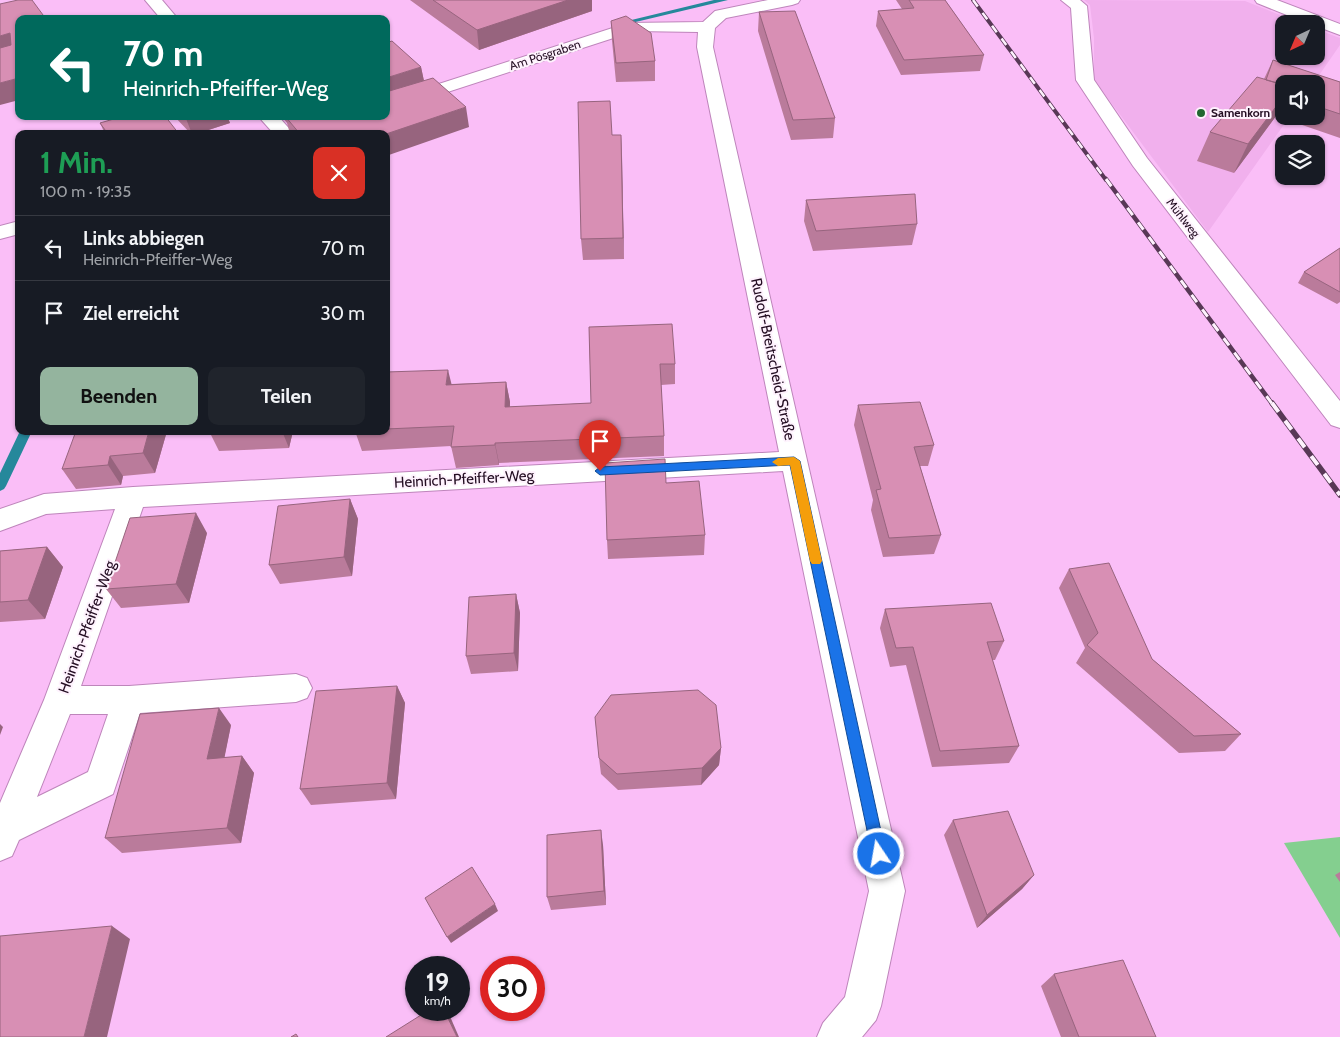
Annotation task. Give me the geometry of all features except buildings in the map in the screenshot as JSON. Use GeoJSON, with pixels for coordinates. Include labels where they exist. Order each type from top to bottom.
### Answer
{"type":"FeatureCollection","features":[{"type":"Feature","properties":{"kind":"street"},"geometry":{"type":"LineString","coordinates":[[153,0],[166,15]]}},
{"type":"Feature","properties":{"kind":"street"},"geometry":{"type":"LineString","coordinates":[[707,27],[721,14],[792,0]]}},
{"type":"Feature","properties":{"kind":"street","name":"Mühlweg"},"geometry":{"type":"LineString","coordinates":[[1069,0],[1079,6],[1085,80],[1140,162],[1340,419]]}},
{"type":"Feature","properties":{"kind":"street"},"geometry":{"type":"LineString","coordinates":[[1263,0],[1340,30]]}},
{"type":"Feature","properties":{"kind":"street","name":"Am Pösgraben"},"geometry":{"type":"LineString","coordinates":[[390,106],[634,26],[707,27]]}},
{"type":"Feature","properties":{"kind":"street","name":"Rudolf-Breitscheid-Straße"},"geometry":{"type":"LineString","coordinates":[[707,27],[705,47],[887,891],[862,1006],[837,1037]]}},
{"type":"Feature","properties":{"kind":"street"},"geometry":{"type":"LineString","coordinates":[[271,120],[280,130]]}},
{"type":"Feature","properties":{"kind":"street"},"geometry":{"type":"LineString","coordinates":[[0,233],[15,228]]}},
{"type":"Feature","properties":{"kind":"street","name":"Heinrich-Pfeiffer-Weg"},"geometry":{"type":"LineString","coordinates":[[0,520],[44,504],[133,497],[794,461]]}},
{"type":"Feature","properties":{"kind":"street","name":"Heinrich-Pfeiffer-Weg"},"geometry":{"type":"LineString","coordinates":[[2,837],[60,700],[133,497]]}},
{"type":"Feature","properties":{"kind":"street","name":"Heinrich-Pfeiffer-Weg"},"geometry":{"type":"LineString","coordinates":[[60,700],[128,700],[296,688]]}},
{"type":"Feature","properties":{"kind":"street","name":"Heinrich-Pfeiffer-Weg"},"geometry":{"type":"LineString","coordinates":[[2,837],[101,783],[128,700]]}},
{"type":"Feature","properties":{"kind":"shaded area","name":"Samenkorn"},"geometry":{"type":"Polygon","coordinates":[[[1084,0],[1245,1],[1280,15],[1275,15],[1275,65],[1325,65],[1325,32],[1340,38],[1340,45],[1319,75],[1275,75],[1275,125],[1284,125],[1208,232],[1094,80],[1094,38],[1090,5],[1084,0]]]}},
{"type":"Feature","properties":{"kind":"green space"},"geometry":{"type":"Polygon","coordinates":[[[1340,837],[1340,938],[1284,843],[1340,837]]]}},
{"type":"Feature","properties":{"kind":"waterway"},"geometry":{"type":"LineString","coordinates":[[623,23],[724,0]]}},
{"type":"Feature","properties":{"kind":"waterway"},"geometry":{"type":"LineString","coordinates":[[0,486],[24,435]]}},
{"type":"Feature","properties":{"kind":"railway"},"geometry":{"type":"LineString","coordinates":[[973,0],[1106,180]]}},
{"type":"Feature","properties":{"kind":"railway"},"geometry":{"type":"LineString","coordinates":[[1106,179],[1273,405]]}},
{"type":"Feature","properties":{"kind":"railway"},"geometry":{"type":"LineString","coordinates":[[1272,403],[1340,495]]}},
{"type":"Feature","properties":{"kind":"slow traffic"},"geometry":{"type":"LineString","coordinates":[[778,462],[794,461],[816,561]]}},
{"type":"Feature","properties":{"kind":"place","name":"Samenkorn"},"geometry":{"type":"Point","coordinates":[1201,113]}},
{"type":"Feature","properties":{"kind":"route"},"geometry":{"type":"LineString","coordinates":[[600,471],[794,461],[879,854]]}}]}
